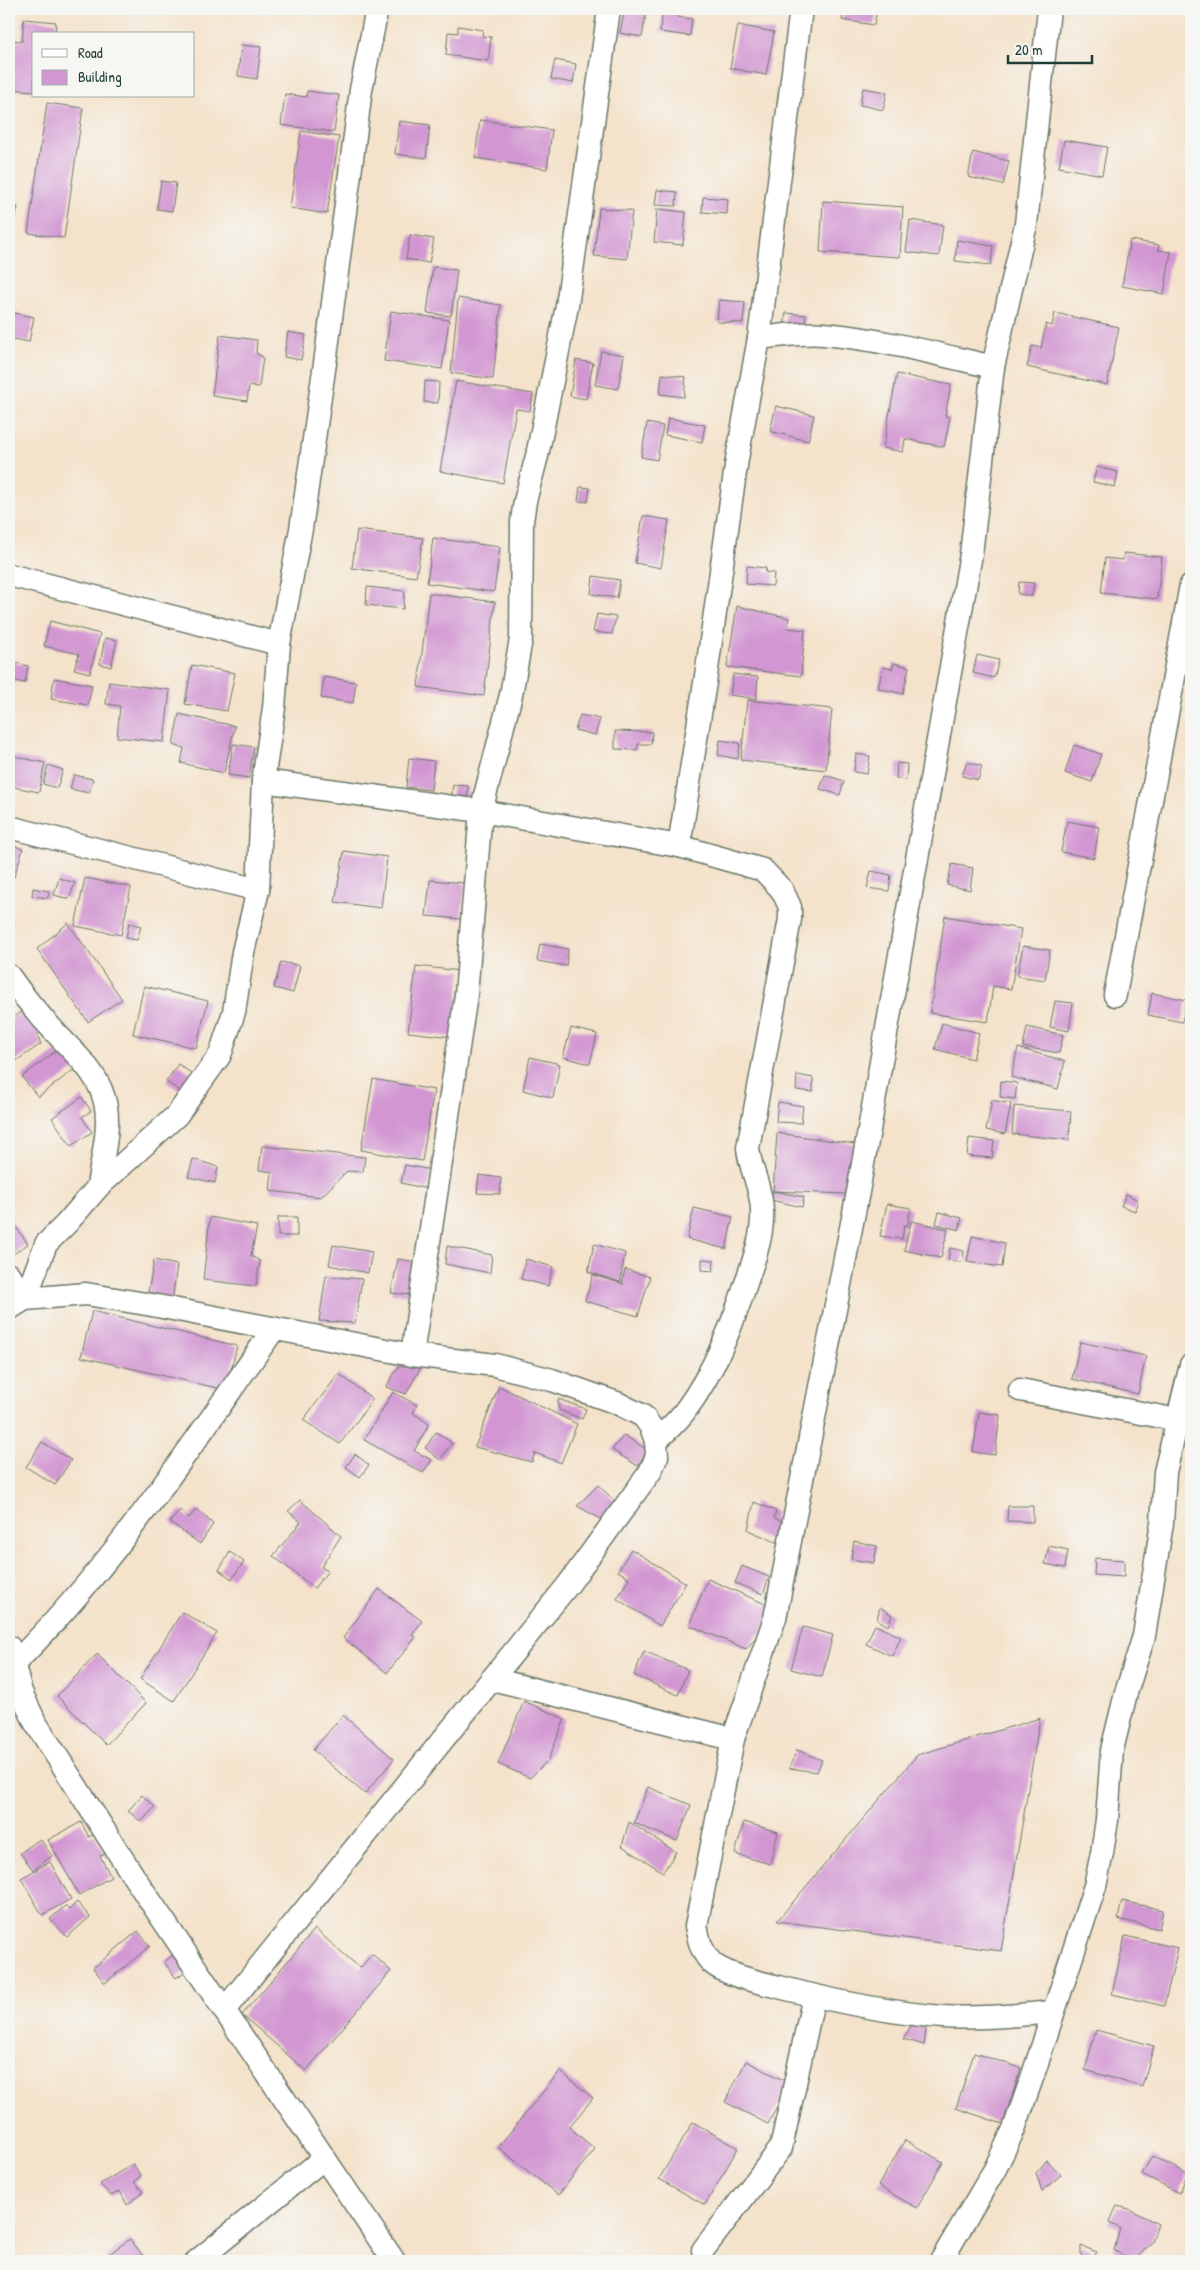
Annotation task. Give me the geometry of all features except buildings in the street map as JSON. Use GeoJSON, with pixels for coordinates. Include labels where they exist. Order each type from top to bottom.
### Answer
{"type":"FeatureCollection","features":[{"type":"Feature","properties":{"kind":"street"},"geometry":{"type":"LineString","coordinates":[[17,1304],[46,1244],[68,1223],[98,1186],[177,1114],[220,1055],[234,1012],[242,952],[258,890],[263,781],[274,708],[279,644],[301,529],[361,90],[376,9]]}},
{"type":"Feature","properties":{"kind":"street"},"geometry":{"type":"LineString","coordinates":[[412,1356],[466,995],[481,811],[517,664],[521,626],[521,554],[525,501],[537,456],[567,306],[609,9]]}},
{"type":"Feature","properties":{"kind":"street"},"geometry":{"type":"LineString","coordinates":[[679,846],[706,676],[737,459],[759,338],[801,9]]}},
{"type":"Feature","properties":{"kind":"street"},"geometry":{"type":"LineString","coordinates":[[1049,9],[1026,224],[993,367],[971,554],[858,1192],[775,1618],[733,1739],[696,1926],[702,1951],[713,1964],[733,1973],[814,1996],[881,2009],[944,2017],[1004,2017],[1053,2012]]}},
{"type":"Feature","properties":{"kind":"street"},"geometry":{"type":"LineString","coordinates":[[759,338],[822,334],[859,338],[895,344],[993,367]]}},
{"type":"Feature","properties":{"kind":"street"},"geometry":{"type":"LineString","coordinates":[[9,575],[279,644]]}},
{"type":"Feature","properties":{"kind":"street"},"geometry":{"type":"LineString","coordinates":[[1116,995],[1191,586]]}},
{"type":"Feature","properties":{"kind":"street"},"geometry":{"type":"LineString","coordinates":[[263,781],[481,811],[679,846],[763,870],[782,890],[790,907],[790,919],[748,1148],[750,1164],[761,1196],[762,1223],[758,1242],[726,1341],[689,1407],[656,1441]]}},
{"type":"Feature","properties":{"kind":"street"},"geometry":{"type":"LineString","coordinates":[[9,827],[258,890]]}},
{"type":"Feature","properties":{"kind":"street"},"geometry":{"type":"LineString","coordinates":[[9,976],[21,994],[92,1072],[102,1090],[106,1108],[98,1186]]}},
{"type":"Feature","properties":{"kind":"street"},"geometry":{"type":"LineString","coordinates":[[9,1275],[17,1304]]}},
{"type":"Feature","properties":{"kind":"street"},"geometry":{"type":"LineString","coordinates":[[17,1304],[86,1294],[412,1356],[495,1365],[552,1380],[617,1403],[643,1416],[651,1427],[656,1441],[657,1456],[650,1472],[568,1585],[225,2009]]}},
{"type":"Feature","properties":{"kind":"street"},"geometry":{"type":"LineString","coordinates":[[274,1329],[161,1488],[98,1571],[50,1628],[11,1656],[15,1696],[35,1722],[134,1877],[225,2009],[323,2159],[394,2261]]}},
{"type":"Feature","properties":{"kind":"street"},"geometry":{"type":"LineString","coordinates":[[941,2261],[995,2169],[1010,2137],[1033,2075],[1095,1886],[1102,1853],[1112,1750],[1126,1693],[1144,1636],[1162,1523],[1165,1472],[1191,1365]]}},
{"type":"Feature","properties":{"kind":"street"},"geometry":{"type":"LineString","coordinates":[[1020,1390],[1178,1420]]}},
{"type":"Feature","properties":{"kind":"street"},"geometry":{"type":"LineString","coordinates":[[492,1679],[733,1739]]}},
{"type":"Feature","properties":{"kind":"street"},"geometry":{"type":"LineString","coordinates":[[703,2250],[781,2148],[814,1996]]}},
{"type":"Feature","properties":{"kind":"street"},"geometry":{"type":"LineString","coordinates":[[197,2261],[323,2159]]}}]}
